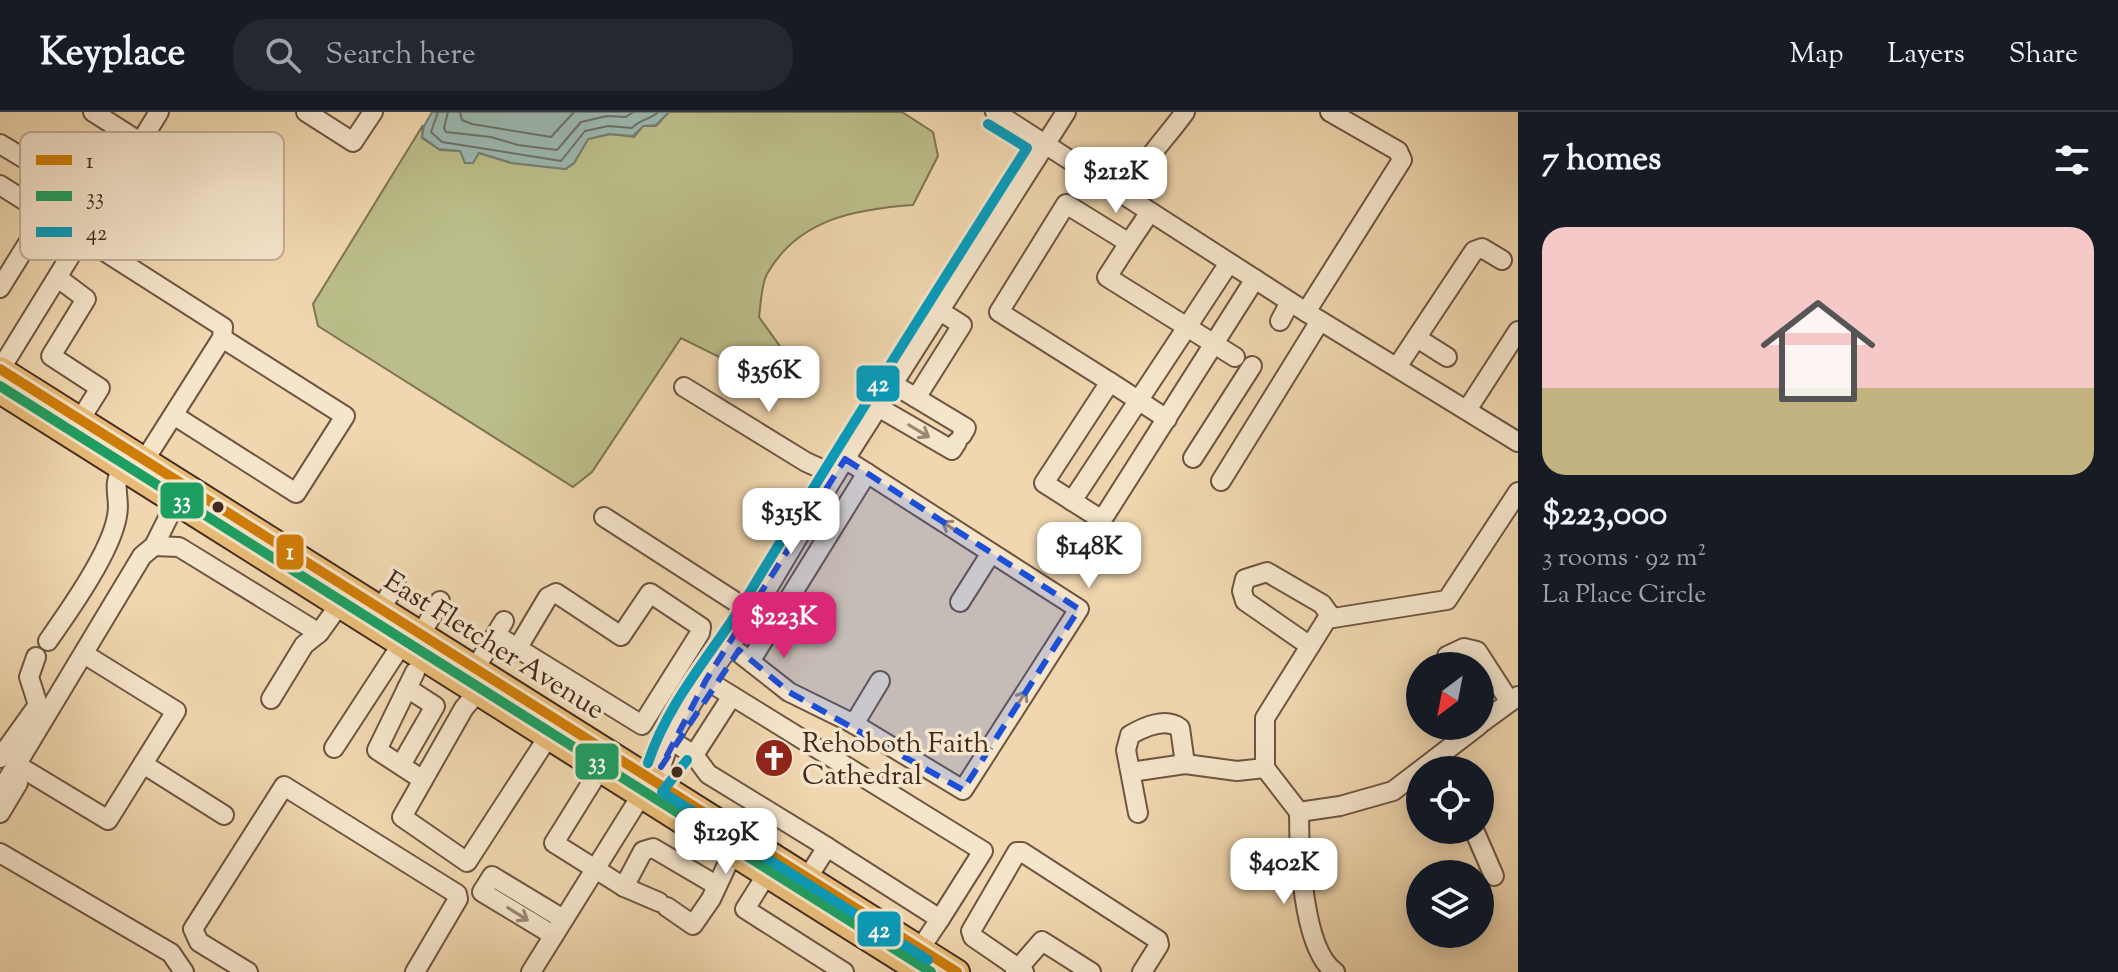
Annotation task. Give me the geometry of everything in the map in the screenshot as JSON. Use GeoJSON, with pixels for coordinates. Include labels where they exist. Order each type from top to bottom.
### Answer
{"type":"FeatureCollection","features":[{"type":"Feature","properties":{"kind":"main road","name":"East Fletcher Avenue"},"geometry":{"type":"LineString","coordinates":[[0,370],[80,420],[133,465]]}},
{"type":"Feature","properties":{"kind":"main road","name":"East Fletcher Avenue"},"geometry":{"type":"LineString","coordinates":[[0,391],[133,465],[345,596],[376,616],[416,652],[477,680],[651,780],[740,845],[767,874],[917,962],[951,971]]}},
{"type":"Feature","properties":{"kind":"main road","name":"East Fletcher Avenue"},"geometry":{"type":"LineString","coordinates":[[477,680],[548,737],[600,769],[651,780]]}},
{"type":"Feature","properties":{"kind":"main road","name":"East Fletcher Avenue"},"geometry":{"type":"LineString","coordinates":[[740,845],[808,877],[917,962]]}},
{"type":"Feature","properties":{"kind":"street"},"geometry":{"type":"LineString","coordinates":[[93,112],[124,132]]}},
{"type":"Feature","properties":{"kind":"street"},"geometry":{"type":"LineString","coordinates":[[146,132],[159,112]]}},
{"type":"Feature","properties":{"kind":"street"},"geometry":{"type":"LineString","coordinates":[[306,112],[353,142],[373,112]]}},
{"type":"Feature","properties":{"kind":"street"},"geometry":{"type":"LineString","coordinates":[[995,112],[1305,312],[1518,442]]}},
{"type":"Feature","properties":{"kind":"street"},"geometry":{"type":"LineString","coordinates":[[651,780],[687,751],[718,687],[730,641],[751,617],[840,467],[1066,112]]}},
{"type":"Feature","properties":{"kind":"street"},"geometry":{"type":"LineString","coordinates":[[1128,197],[1143,164],[1154,156],[1185,112]]}},
{"type":"Feature","properties":{"kind":"street"},"geometry":{"type":"LineString","coordinates":[[1221,481],[1305,312],[1402,160],[1398,151],[1330,112]]}},
{"type":"Feature","properties":{"kind":"street"},"geometry":{"type":"LineString","coordinates":[[0,144],[20,156]]}},
{"type":"Feature","properties":{"kind":"street"},"geometry":{"type":"LineString","coordinates":[[0,185],[20,198]]}},
{"type":"Feature","properties":{"kind":"street"},"geometry":{"type":"LineString","coordinates":[[1129,243],[1066,204],[999,312],[1167,419]]}},
{"type":"Feature","properties":{"kind":"street"},"geometry":{"type":"LineString","coordinates":[[1150,212],[1107,277],[1235,357]]}},
{"type":"Feature","properties":{"kind":"street"},"geometry":{"type":"LineString","coordinates":[[1397,367],[1474,251],[1482,248],[1502,260]]}},
{"type":"Feature","properties":{"kind":"street"},"geometry":{"type":"LineString","coordinates":[[0,288],[20,256]]}},
{"type":"Feature","properties":{"kind":"street"},"geometry":{"type":"LineString","coordinates":[[0,370],[69,260]]}},
{"type":"Feature","properties":{"kind":"street"},"geometry":{"type":"LineString","coordinates":[[48,641],[102,553],[117,517],[113,489],[175,416],[222,338],[221,324],[121,260]]}},
{"type":"Feature","properties":{"kind":"street"},"geometry":{"type":"LineString","coordinates":[[1072,501],[1229,263]]}},
{"type":"Feature","properties":{"kind":"street"},"geometry":{"type":"LineString","coordinates":[[58,278],[86,299],[51,356],[100,388],[80,420]]}},
{"type":"Feature","properties":{"kind":"street"},"geometry":{"type":"LineString","coordinates":[[1110,382],[1044,483],[1102,520],[1255,279]]}},
{"type":"Feature","properties":{"kind":"street"},"geometry":{"type":"LineString","coordinates":[[1280,321],[1305,312]]}},
{"type":"Feature","properties":{"kind":"street"},"geometry":{"type":"LineString","coordinates":[[916,398],[962,325],[936,317]]}},
{"type":"Feature","properties":{"kind":"street"},"geometry":{"type":"LineString","coordinates":[[1467,410],[1518,331]]}},
{"type":"Feature","properties":{"kind":"street"},"geometry":{"type":"LineString","coordinates":[[175,416],[296,493],[345,416],[222,338]]}},
{"type":"Feature","properties":{"kind":"street"},"geometry":{"type":"LineString","coordinates":[[1417,338],[1447,357]]}},
{"type":"Feature","properties":{"kind":"street"},"geometry":{"type":"LineString","coordinates":[[1193,458],[1252,366]]}},
{"type":"Feature","properties":{"kind":"street"},"geometry":{"type":"LineString","coordinates":[[878,407],[952,450],[966,428],[893,384]]}},
{"type":"Feature","properties":{"kind":"street"},"geometry":{"type":"LineString","coordinates":[[684,387],[806,462],[867,473],[1079,609],[963,790],[854,724],[789,692],[744,656]]}},
{"type":"Feature","properties":{"kind":"street"},"geometry":{"type":"LineString","coordinates":[[531,972],[651,780],[670,740],[744,656],[867,473]]}},
{"type":"Feature","properties":{"kind":"street"},"geometry":{"type":"LineString","coordinates":[[0,813],[14,764],[89,657],[142,556],[154,545],[176,491]]}},
{"type":"Feature","properties":{"kind":"street"},"geometry":{"type":"LineString","coordinates":[[1335,972],[1317,942],[1303,897],[1299,812],[1265,768],[1265,718],[1327,619],[1447,600],[1514,519],[1518,492]]}},
{"type":"Feature","properties":{"kind":"street"},"geometry":{"type":"LineString","coordinates":[[604,517],[751,617]]}},
{"type":"Feature","properties":{"kind":"street"},"geometry":{"type":"LineString","coordinates":[[154,545],[179,547],[319,633]]}},
{"type":"Feature","properties":{"kind":"street"},"geometry":{"type":"LineString","coordinates":[[960,602],[991,553]]}},
{"type":"Feature","properties":{"kind":"street"},"geometry":{"type":"LineString","coordinates":[[1310,646],[1245,601],[1242,591],[1245,579],[1267,572],[1322,604],[1332,618]]}},
{"type":"Feature","properties":{"kind":"street"},"geometry":{"type":"LineString","coordinates":[[376,616],[396,585]]}},
{"type":"Feature","properties":{"kind":"street"},"geometry":{"type":"LineString","coordinates":[[517,649],[548,597],[556,593],[621,636],[650,593],[701,627],[642,725],[517,649],[500,628],[464,708],[402,817],[467,862],[548,737]]}},
{"type":"Feature","properties":{"kind":"street"},"geometry":{"type":"LineString","coordinates":[[271,699],[304,645],[319,633],[345,596]]}},
{"type":"Feature","properties":{"kind":"street"},"geometry":{"type":"LineString","coordinates":[[423,780],[377,750],[440,601]]}},
{"type":"Feature","properties":{"kind":"street"},"geometry":{"type":"LineString","coordinates":[[744,656],[751,617]]}},
{"type":"Feature","properties":{"kind":"street"},"geometry":{"type":"LineString","coordinates":[[1458,652],[1471,647],[1478,652]]}},
{"type":"Feature","properties":{"kind":"street"},"geometry":{"type":"LineString","coordinates":[[334,748],[416,652]]}},
{"type":"Feature","properties":{"kind":"street"},"geometry":{"type":"LineString","coordinates":[[401,765],[435,706],[416,652]]}},
{"type":"Feature","properties":{"kind":"street"},"geometry":{"type":"LineString","coordinates":[[0,792],[38,705],[29,677],[36,657]]}},
{"type":"Feature","properties":{"kind":"street"},"geometry":{"type":"LineString","coordinates":[[14,764],[108,820],[176,711],[89,657]]}},
{"type":"Feature","properties":{"kind":"street"},"geometry":{"type":"LineString","coordinates":[[681,663],[983,851],[917,962]]}},
{"type":"Feature","properties":{"kind":"street"},"geometry":{"type":"LineString","coordinates":[[1494,673],[1514,699],[1494,714]]}},
{"type":"Feature","properties":{"kind":"street"},"geometry":{"type":"LineString","coordinates":[[854,724],[880,681]]}},
{"type":"Feature","properties":{"kind":"street"},"geometry":{"type":"LineString","coordinates":[[1138,813],[1126,750],[1130,735],[1148,725],[1174,724],[1180,728],[1185,764]]}},
{"type":"Feature","properties":{"kind":"street"},"geometry":{"type":"LineString","coordinates":[[1446,756],[1463,740]]}},
{"type":"Feature","properties":{"kind":"street"},"geometry":{"type":"LineString","coordinates":[[687,751],[708,774],[940,919]]}},
{"type":"Feature","properties":{"kind":"street"},"geometry":{"type":"LineString","coordinates":[[143,764],[224,815]]}},
{"type":"Feature","properties":{"kind":"street"},"geometry":{"type":"LineString","coordinates":[[1131,772],[1185,764],[1237,771],[1265,768]]}},
{"type":"Feature","properties":{"kind":"street"},"geometry":{"type":"LineString","coordinates":[[600,769],[554,843],[624,887],[663,904],[693,925],[740,845],[767,811]]}},
{"type":"Feature","properties":{"kind":"street"},"geometry":{"type":"LineString","coordinates":[[1299,812],[1340,806],[1393,791],[1406,783]]}},
{"type":"Feature","properties":{"kind":"street"},"geometry":{"type":"LineString","coordinates":[[248,972],[199,942],[193,929],[284,786],[457,894],[458,899],[415,972]]}},
{"type":"Feature","properties":{"kind":"street"},"geometry":{"type":"LineString","coordinates":[[808,877],[827,847]]}},
{"type":"Feature","properties":{"kind":"street"},"geometry":{"type":"LineString","coordinates":[[624,887],[643,851],[653,848],[716,885]]}},
{"type":"Feature","properties":{"kind":"street"},"geometry":{"type":"LineString","coordinates":[[1091,972],[1042,941],[1019,971],[973,937],[971,931],[1017,852],[1022,852],[1158,940],[1159,945],[1142,972]]}},
{"type":"Feature","properties":{"kind":"street"},"geometry":{"type":"LineString","coordinates":[[0,853],[171,953],[184,972]]}},
{"type":"Feature","properties":{"kind":"street"},"geometry":{"type":"LineString","coordinates":[[767,874],[745,909],[844,972]]}},
{"type":"Feature","properties":{"kind":"street"},"geometry":{"type":"LineString","coordinates":[[487,884],[558,927]]}},
{"type":"Feature","properties":{"kind":"highlighted area"},"geometry":{"type":"Polygon","coordinates":[[[845,459],[1079,609],[963,790],[789,692],[739,650],[661,767],[706,680],[845,459]]]}},
{"type":"Feature","properties":{"kind":"green space"},"geometry":{"type":"Polygon","coordinates":[[[669,112],[902,112],[933,132],[938,156],[913,205],[870,210],[830,220],[795,241],[767,274],[759,317],[795,367],[792,383],[780,387],[681,338],[592,472],[573,487],[318,326],[313,304],[423,125],[422,138],[440,150],[461,151],[465,163],[472,163],[479,153],[511,163],[566,169],[574,163],[588,139],[611,134],[634,137],[643,126],[656,126],[669,112]]]}},
{"type":"Feature","properties":{"kind":"water"},"geometry":{"type":"Polygon","coordinates":[[[432,112],[669,112],[656,125],[643,126],[633,136],[609,134],[588,139],[574,163],[565,169],[512,163],[479,153],[473,163],[465,163],[460,151],[439,149],[422,137],[432,112]]]}},
{"type":"Feature","properties":{"kind":"transit line","name":"42"},"geometry":{"type":"LineString","coordinates":[[648,763],[678,699],[744,602],[1027,148],[988,124]]}},
{"type":"Feature","properties":{"kind":"transit line","name":"1"},"geometry":{"type":"LineString","coordinates":[[0,369],[957,972]]}},
{"type":"Feature","properties":{"kind":"transit line","name":"33"},"geometry":{"type":"LineString","coordinates":[[0,386],[931,972]]}},
{"type":"Feature","properties":{"kind":"transit line","name":"42"},"geometry":{"type":"LineString","coordinates":[[687,760],[662,792],[928,960]]}},
{"type":"Feature","properties":{"kind":"place","name":"Rehoboth Faith Cathedral"},"geometry":{"type":"Point","coordinates":[774,758]}}]}
